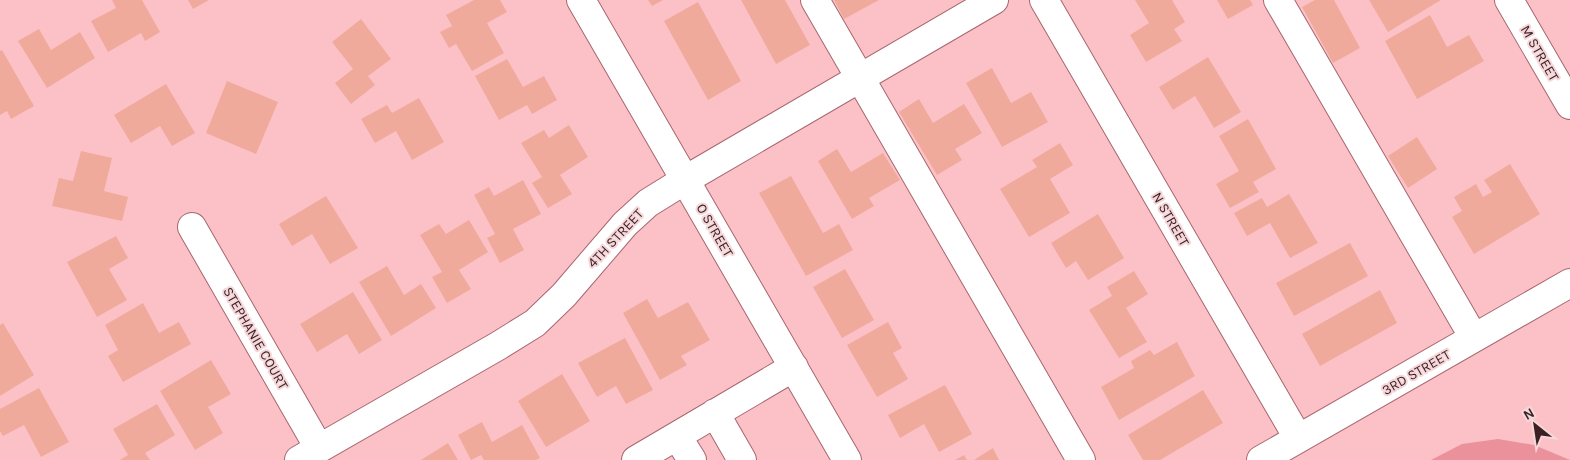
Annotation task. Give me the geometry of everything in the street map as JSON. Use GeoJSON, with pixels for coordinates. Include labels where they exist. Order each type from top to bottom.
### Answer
{"type":"FeatureCollection","features":[{"type":"Feature","properties":{"kind":"street","name":"O STREET"},"geometry":{"type":"LineString","coordinates":[[581,0],[848,460]]}},
{"type":"Feature","properties":{"kind":"street"},"geometry":{"type":"LineString","coordinates":[[815,0],[1081,460]]}},
{"type":"Feature","properties":{"kind":"street","name":"4TH STREET"},"geometry":{"type":"LineString","coordinates":[[309,454],[498,346],[535,322],[564,295],[625,224],[648,203],[994,0]]}},
{"type":"Feature","properties":{"kind":"street","name":"N STREET"},"geometry":{"type":"LineString","coordinates":[[1044,0],[1298,438]]}},
{"type":"Feature","properties":{"kind":"street"},"geometry":{"type":"LineString","coordinates":[[1278,0],[1474,338]]}},
{"type":"Feature","properties":{"kind":"street","name":"M STREET"},"geometry":{"type":"LineString","coordinates":[[1509,0],[1570,105]]}},
{"type":"Feature","properties":{"kind":"street","name":"STEPHANIE COURT"},"geometry":{"type":"LineString","coordinates":[[192,227],[309,454]]}},
{"type":"Feature","properties":{"kind":"street","name":"3RD STREET"},"geometry":{"type":"LineString","coordinates":[[1261,460],[1570,283]]}},
{"type":"Feature","properties":{"kind":"street"},"geometry":{"type":"LineString","coordinates":[[636,460],[794,367]]}},
{"type":"Feature","properties":{"kind":"street"},"geometry":{"type":"LineString","coordinates":[[715,413],[742,460]]}},
{"type":"Feature","properties":{"kind":"street"},"geometry":{"type":"LineString","coordinates":[[677,436],[692,460]]}},
{"type":"Feature","properties":{"kind":"shaded area"},"geometry":{"type":"Polygon","coordinates":[[[1498,439],[1534,445],[1570,460],[1431,460],[1462,444],[1498,439]]]}},
{"type":"Feature","properties":{"kind":"building"},"geometry":{"type":"Polygon","coordinates":[[[112,0],[142,0],[160,32],[145,41],[141,33],[108,52],[91,21],[116,8],[112,0]]]}},
{"type":"Feature","properties":{"kind":"building"},"geometry":{"type":"Polygon","coordinates":[[[188,0],[209,0],[193,9],[188,0]]]}},
{"type":"Feature","properties":{"kind":"building"},"geometry":{"type":"Polygon","coordinates":[[[474,0],[500,0],[507,12],[487,23],[504,53],[472,71],[456,44],[449,48],[440,32],[452,26],[446,15],[474,0]]]}},
{"type":"Feature","properties":{"kind":"building"},"geometry":{"type":"Polygon","coordinates":[[[648,0],[663,0],[652,6],[648,0]]]}},
{"type":"Feature","properties":{"kind":"building"},"geometry":{"type":"Polygon","coordinates":[[[741,0],[785,0],[810,45],[776,64],[741,0]]]}},
{"type":"Feature","properties":{"kind":"building"},"geometry":{"type":"Polygon","coordinates":[[[834,0],[879,0],[844,19],[834,0]]]}},
{"type":"Feature","properties":{"kind":"building"},"geometry":{"type":"Polygon","coordinates":[[[1135,0],[1172,0],[1185,22],[1174,29],[1182,41],[1146,62],[1130,35],[1149,23],[1135,0]]]}},
{"type":"Feature","properties":{"kind":"building"},"geometry":{"type":"Polygon","coordinates":[[[1217,0],[1250,0],[1253,5],[1228,19],[1217,0]]]}},
{"type":"Feature","properties":{"kind":"building"},"geometry":{"type":"Polygon","coordinates":[[[1315,0],[1334,0],[1360,48],[1333,63],[1302,7],[1315,0]]]}},
{"type":"Feature","properties":{"kind":"building"},"geometry":{"type":"Polygon","coordinates":[[[1369,0],[1441,0],[1388,32],[1369,0]]]}},
{"type":"Feature","properties":{"kind":"building"},"geometry":{"type":"Polygon","coordinates":[[[698,2],[741,81],[708,100],[664,21],[698,2]]]}},
{"type":"Feature","properties":{"kind":"building"},"geometry":{"type":"Polygon","coordinates":[[[1430,15],[1447,47],[1469,35],[1484,61],[1417,99],[1385,41],[1430,15]]]}},
{"type":"Feature","properties":{"kind":"building"},"geometry":{"type":"Polygon","coordinates":[[[361,19],[391,59],[368,76],[375,85],[351,104],[335,83],[353,69],[332,42],[361,19]]]}},
{"type":"Feature","properties":{"kind":"building"},"geometry":{"type":"Polygon","coordinates":[[[39,29],[51,50],[80,32],[95,58],[47,88],[18,41],[39,29]]]}},
{"type":"Feature","properties":{"kind":"building"},"geometry":{"type":"Polygon","coordinates":[[[2,50],[34,106],[11,119],[7,111],[0,115],[0,51],[2,50]]]}},
{"type":"Feature","properties":{"kind":"building"},"geometry":{"type":"Polygon","coordinates":[[[1208,57],[1241,112],[1214,128],[1195,96],[1173,110],[1159,87],[1208,57]]]}},
{"type":"Feature","properties":{"kind":"building"},"geometry":{"type":"Polygon","coordinates":[[[507,59],[523,87],[544,76],[557,100],[532,114],[527,105],[499,120],[475,76],[507,59]]]}},
{"type":"Feature","properties":{"kind":"building"},"geometry":{"type":"Polygon","coordinates":[[[992,68],[1011,103],[1031,92],[1048,122],[1002,147],[966,83],[992,68]]]}},
{"type":"Feature","properties":{"kind":"building"},"geometry":{"type":"Polygon","coordinates":[[[227,81],[278,102],[256,154],[206,133],[227,81]]]}},
{"type":"Feature","properties":{"kind":"building"},"geometry":{"type":"Polygon","coordinates":[[[166,84],[195,133],[172,146],[160,126],[131,143],[114,115],[166,84]]]}},
{"type":"Feature","properties":{"kind":"building"},"geometry":{"type":"Polygon","coordinates":[[[419,98],[444,142],[412,160],[396,131],[375,143],[361,119],[387,105],[392,113],[419,98]]]}},
{"type":"Feature","properties":{"kind":"building"},"geometry":{"type":"Polygon","coordinates":[[[919,99],[933,123],[964,104],[982,133],[955,149],[962,160],[937,175],[899,112],[919,99]]]}},
{"type":"Feature","properties":{"kind":"building"},"geometry":{"type":"Polygon","coordinates":[[[1248,119],[1276,169],[1253,182],[1259,192],[1230,208],[1216,184],[1239,171],[1219,136],[1248,119]]]}},
{"type":"Feature","properties":{"kind":"building"},"geometry":{"type":"Polygon","coordinates":[[[569,125],[588,157],[560,175],[572,194],[548,208],[532,183],[542,177],[521,143],[544,130],[549,138],[569,125]]]}},
{"type":"Feature","properties":{"kind":"building"},"geometry":{"type":"Polygon","coordinates":[[[1417,137],[1437,169],[1408,188],[1388,156],[1417,137]]]}},
{"type":"Feature","properties":{"kind":"building"},"geometry":{"type":"Polygon","coordinates":[[[1060,143],[1073,165],[1050,179],[1070,213],[1029,237],[1000,189],[1037,167],[1032,160],[1060,143]]]}},
{"type":"Feature","properties":{"kind":"building"},"geometry":{"type":"Polygon","coordinates":[[[837,149],[851,172],[883,153],[900,180],[869,198],[874,206],[852,219],[818,161],[837,149]]]}},
{"type":"Feature","properties":{"kind":"building"},"geometry":{"type":"Polygon","coordinates":[[[81,151],[112,158],[104,191],[128,197],[122,221],[52,206],[59,178],[73,181],[81,151]]]}},
{"type":"Feature","properties":{"kind":"building"},"geometry":{"type":"Polygon","coordinates":[[[1510,164],[1540,214],[1474,254],[1452,217],[1462,211],[1454,197],[1476,184],[1483,197],[1492,192],[1484,180],[1510,164]]]}},
{"type":"Feature","properties":{"kind":"building"},"geometry":{"type":"Polygon","coordinates":[[[791,176],[823,233],[839,224],[853,250],[806,276],[759,193],[791,176]]]}},
{"type":"Feature","properties":{"kind":"building"},"geometry":{"type":"Polygon","coordinates":[[[523,180],[541,214],[513,229],[524,250],[500,263],[487,238],[495,234],[474,195],[489,187],[494,196],[523,180]]]}},
{"type":"Feature","properties":{"kind":"building"},"geometry":{"type":"Polygon","coordinates":[[[1289,194],[1318,243],[1290,258],[1270,223],[1247,236],[1234,213],[1262,198],[1267,207],[1289,194]]]}},
{"type":"Feature","properties":{"kind":"building"},"geometry":{"type":"Polygon","coordinates":[[[326,196],[358,248],[330,264],[312,234],[292,246],[279,224],[326,196]]]}},
{"type":"Feature","properties":{"kind":"building"},"geometry":{"type":"Polygon","coordinates":[[[1098,214],[1124,258],[1088,280],[1076,261],[1066,268],[1051,243],[1098,214]]]}},
{"type":"Feature","properties":{"kind":"building"},"geometry":{"type":"Polygon","coordinates":[[[469,220],[488,252],[459,270],[471,289],[447,303],[432,277],[442,272],[420,235],[439,224],[446,234],[469,220]]]}},
{"type":"Feature","properties":{"kind":"building"},"geometry":{"type":"Polygon","coordinates":[[[116,236],[128,258],[109,269],[127,300],[97,317],[67,262],[116,236]]]}},
{"type":"Feature","properties":{"kind":"building"},"geometry":{"type":"Polygon","coordinates":[[[1350,243],[1368,276],[1294,316],[1276,283],[1350,243]]]}},
{"type":"Feature","properties":{"kind":"building"},"geometry":{"type":"Polygon","coordinates":[[[387,266],[404,295],[421,284],[436,308],[391,336],[359,282],[387,266]]]}},
{"type":"Feature","properties":{"kind":"building"},"geometry":{"type":"Polygon","coordinates":[[[845,269],[874,320],[842,338],[813,287],[845,269]]]}},
{"type":"Feature","properties":{"kind":"building"},"geometry":{"type":"Polygon","coordinates":[[[1134,271],[1148,294],[1126,308],[1147,342],[1119,358],[1089,310],[1112,296],[1107,287],[1134,271]]]}},
{"type":"Feature","properties":{"kind":"building"},"geometry":{"type":"Polygon","coordinates":[[[1380,290],[1397,323],[1320,366],[1302,334],[1380,290]]]}},
{"type":"Feature","properties":{"kind":"building"},"geometry":{"type":"Polygon","coordinates":[[[353,292],[382,340],[359,354],[347,334],[317,352],[300,324],[353,292]]]}},
{"type":"Feature","properties":{"kind":"building"},"geometry":{"type":"Polygon","coordinates":[[[647,299],[658,318],[688,302],[710,340],[681,356],[687,365],[660,380],[623,313],[647,299]]]}},
{"type":"Feature","properties":{"kind":"building"},"geometry":{"type":"Polygon","coordinates":[[[143,303],[159,333],[179,322],[191,344],[123,382],[108,356],[118,350],[105,325],[143,303]]]}},
{"type":"Feature","properties":{"kind":"building"},"geometry":{"type":"Polygon","coordinates":[[[888,322],[902,348],[893,353],[908,379],[877,397],[847,345],[888,322]]]}},
{"type":"Feature","properties":{"kind":"building"},"geometry":{"type":"Polygon","coordinates":[[[3,323],[34,375],[0,396],[0,325],[3,323]]]}},
{"type":"Feature","properties":{"kind":"building"},"geometry":{"type":"Polygon","coordinates":[[[625,338],[653,390],[626,404],[616,386],[597,397],[578,363],[625,338]]]}},
{"type":"Feature","properties":{"kind":"building"},"geometry":{"type":"Polygon","coordinates":[[[1177,342],[1195,376],[1119,420],[1101,387],[1134,368],[1131,361],[1150,350],[1154,355],[1177,342]]]}},
{"type":"Feature","properties":{"kind":"building"},"geometry":{"type":"Polygon","coordinates":[[[211,360],[231,394],[208,407],[223,433],[195,450],[160,391],[211,360]]]}},
{"type":"Feature","properties":{"kind":"building"},"geometry":{"type":"Polygon","coordinates":[[[562,374],[590,421],[546,447],[518,401],[562,374]]]}},
{"type":"Feature","properties":{"kind":"building"},"geometry":{"type":"Polygon","coordinates":[[[945,385],[972,434],[939,452],[924,424],[900,438],[888,415],[945,385]]]}},
{"type":"Feature","properties":{"kind":"building"},"geometry":{"type":"Polygon","coordinates":[[[39,388],[69,442],[41,457],[24,425],[3,436],[0,431],[0,409],[39,388]]]}},
{"type":"Feature","properties":{"kind":"building"},"geometry":{"type":"Polygon","coordinates":[[[1203,390],[1223,423],[1160,460],[1143,460],[1128,435],[1203,390]]]}},
{"type":"Feature","properties":{"kind":"building"},"geometry":{"type":"Polygon","coordinates":[[[157,404],[175,435],[145,453],[150,460],[120,460],[128,455],[113,429],[157,404]]]}},
{"type":"Feature","properties":{"kind":"building"},"geometry":{"type":"Polygon","coordinates":[[[482,422],[492,442],[522,425],[540,458],[536,460],[484,460],[481,455],[471,460],[458,435],[482,422]]]}},
{"type":"Feature","properties":{"kind":"building"},"geometry":{"type":"Polygon","coordinates":[[[448,443],[458,460],[421,460],[448,443]]]}},
{"type":"Feature","properties":{"kind":"building"},"geometry":{"type":"Polygon","coordinates":[[[993,448],[999,460],[974,460],[993,448]]]}},
{"type":"Feature","properties":{"kind":"building"},"geometry":{"type":"Polygon","coordinates":[[[964,455],[967,460],[955,460],[964,455]]]}}]}
